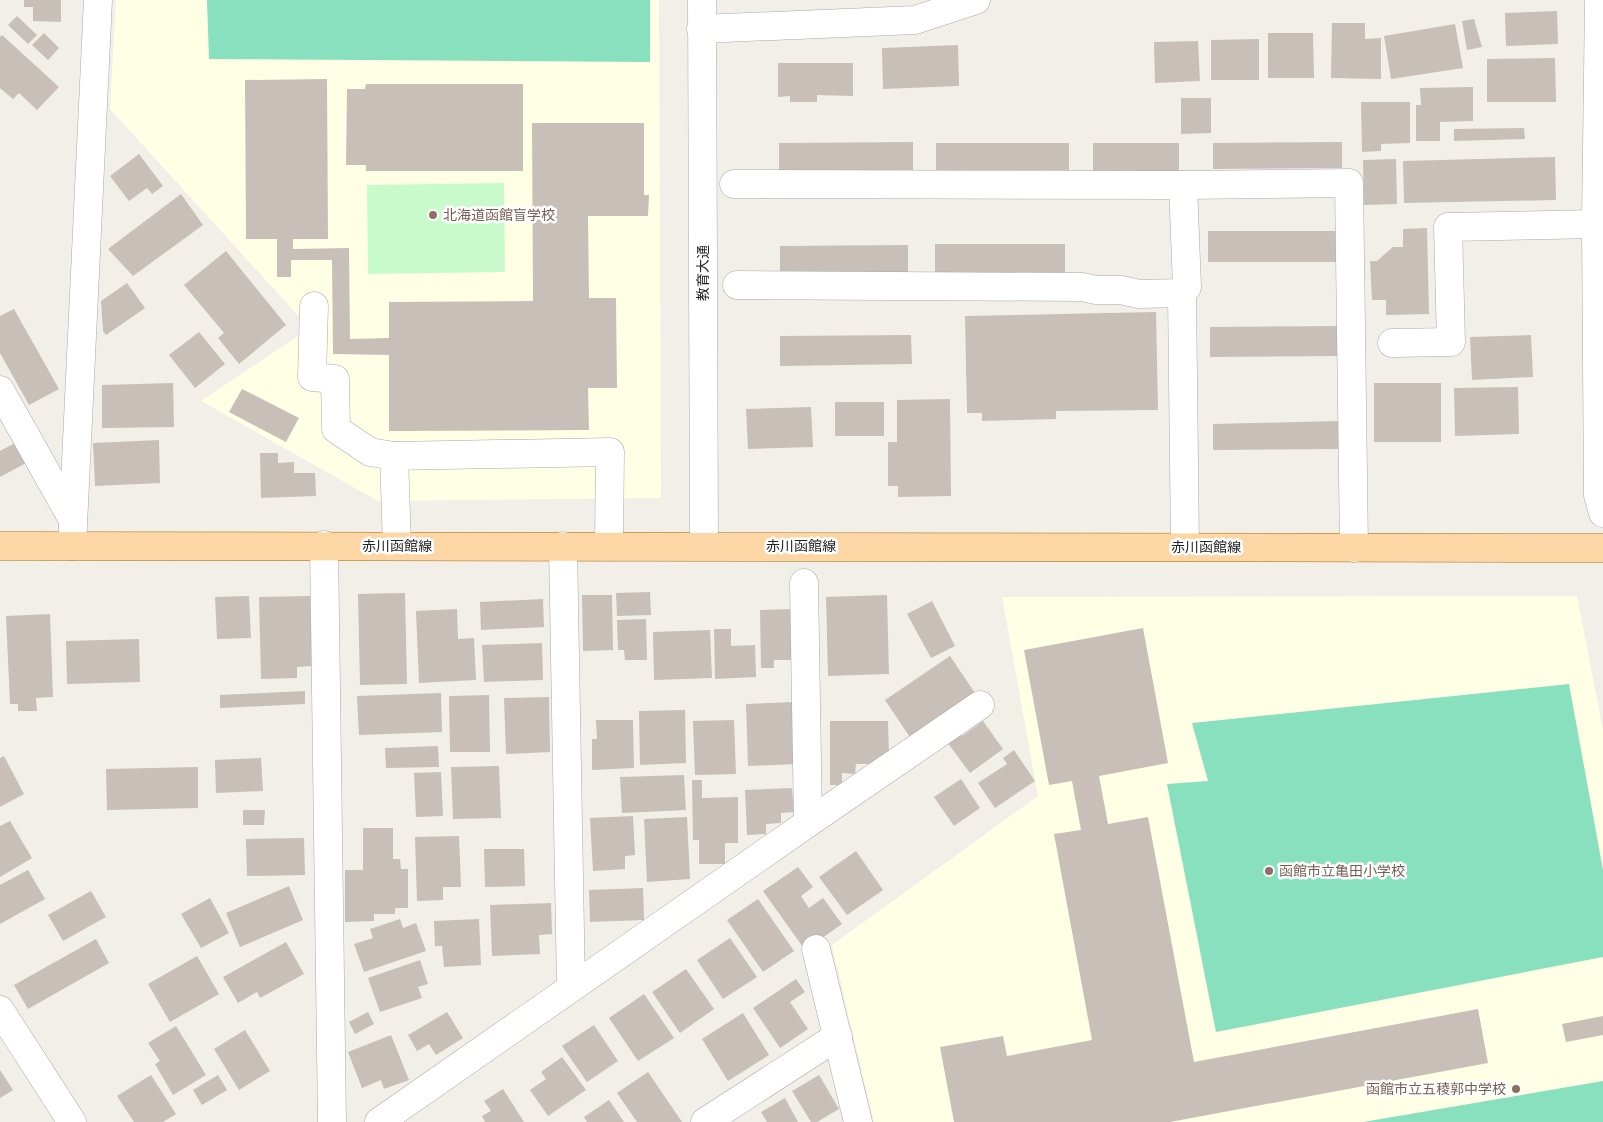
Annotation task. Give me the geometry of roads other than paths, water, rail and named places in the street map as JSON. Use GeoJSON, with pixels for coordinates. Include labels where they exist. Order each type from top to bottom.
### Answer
{"type":"FeatureCollection","features":[{"type":"Feature","properties":{"kind":"main road","name":"赤川函館線"},"geometry":{"type":"LineString","coordinates":[[0,546],[73,533],[324,545],[397,546],[1603,548]]}},
{"type":"Feature","properties":{"kind":"street"},"geometry":{"type":"LineString","coordinates":[[73,533],[98,0]]}},
{"type":"Feature","properties":{"kind":"street","name":"教育大通"},"geometry":{"type":"LineString","coordinates":[[702,0],[704,546]]}},
{"type":"Feature","properties":{"kind":"street"},"geometry":{"type":"LineString","coordinates":[[701,29],[915,20],[976,0]]}},
{"type":"Feature","properties":{"kind":"street"},"geometry":{"type":"LineString","coordinates":[[1599,0],[1596,224],[1598,495],[1603,514]]}},
{"type":"Feature","properties":{"kind":"street"},"geometry":{"type":"LineString","coordinates":[[734,184],[1183,185],[1349,183],[1354,548]]}},
{"type":"Feature","properties":{"kind":"street"},"geometry":{"type":"LineString","coordinates":[[1183,185],[1187,286],[1182,293],[1185,547]]}},
{"type":"Feature","properties":{"kind":"street"},"geometry":{"type":"LineString","coordinates":[[1392,344],[1451,342],[1448,227],[1596,224]]}},
{"type":"Feature","properties":{"kind":"street"},"geometry":{"type":"LineString","coordinates":[[737,285],[1082,287],[1096,290],[1121,290],[1139,294],[1182,293]]}},
{"type":"Feature","properties":{"kind":"street"},"geometry":{"type":"LineString","coordinates":[[314,306],[312,377],[335,378],[336,429],[370,452],[394,456],[610,452],[609,546]]}},
{"type":"Feature","properties":{"kind":"street"},"geometry":{"type":"LineString","coordinates":[[0,390],[73,533]]}},
{"type":"Feature","properties":{"kind":"street"},"geometry":{"type":"LineString","coordinates":[[394,456],[397,546]]}},
{"type":"Feature","properties":{"kind":"street"},"geometry":{"type":"LineString","coordinates":[[324,545],[332,1122]]}},
{"type":"Feature","properties":{"kind":"street"},"geometry":{"type":"LineString","coordinates":[[562,546],[571,988]]}},
{"type":"Feature","properties":{"kind":"street"},"geometry":{"type":"LineString","coordinates":[[804,583],[808,823]]}},
{"type":"Feature","properties":{"kind":"street"},"geometry":{"type":"LineString","coordinates":[[379,1122],[980,705]]}},
{"type":"Feature","properties":{"kind":"street"},"geometry":{"type":"LineString","coordinates":[[816,950],[858,1122]]}},
{"type":"Feature","properties":{"kind":"street"},"geometry":{"type":"LineString","coordinates":[[0,1010],[72,1122]]}},
{"type":"Feature","properties":{"kind":"street"},"geometry":{"type":"LineString","coordinates":[[705,1122],[838,1036]]}},
{"type":"Feature","properties":{"kind":"place","name":"北海道函館盲学校"},"geometry":{"type":"Point","coordinates":[433,215]}},
{"type":"Feature","properties":{"kind":"place","name":"函館市立亀田小学校"},"geometry":{"type":"Point","coordinates":[1269,871]}},
{"type":"Feature","properties":{"kind":"place","name":"函館市立五稜郭中学校"},"geometry":{"type":"Point","coordinates":[1516,1089]}}]}
